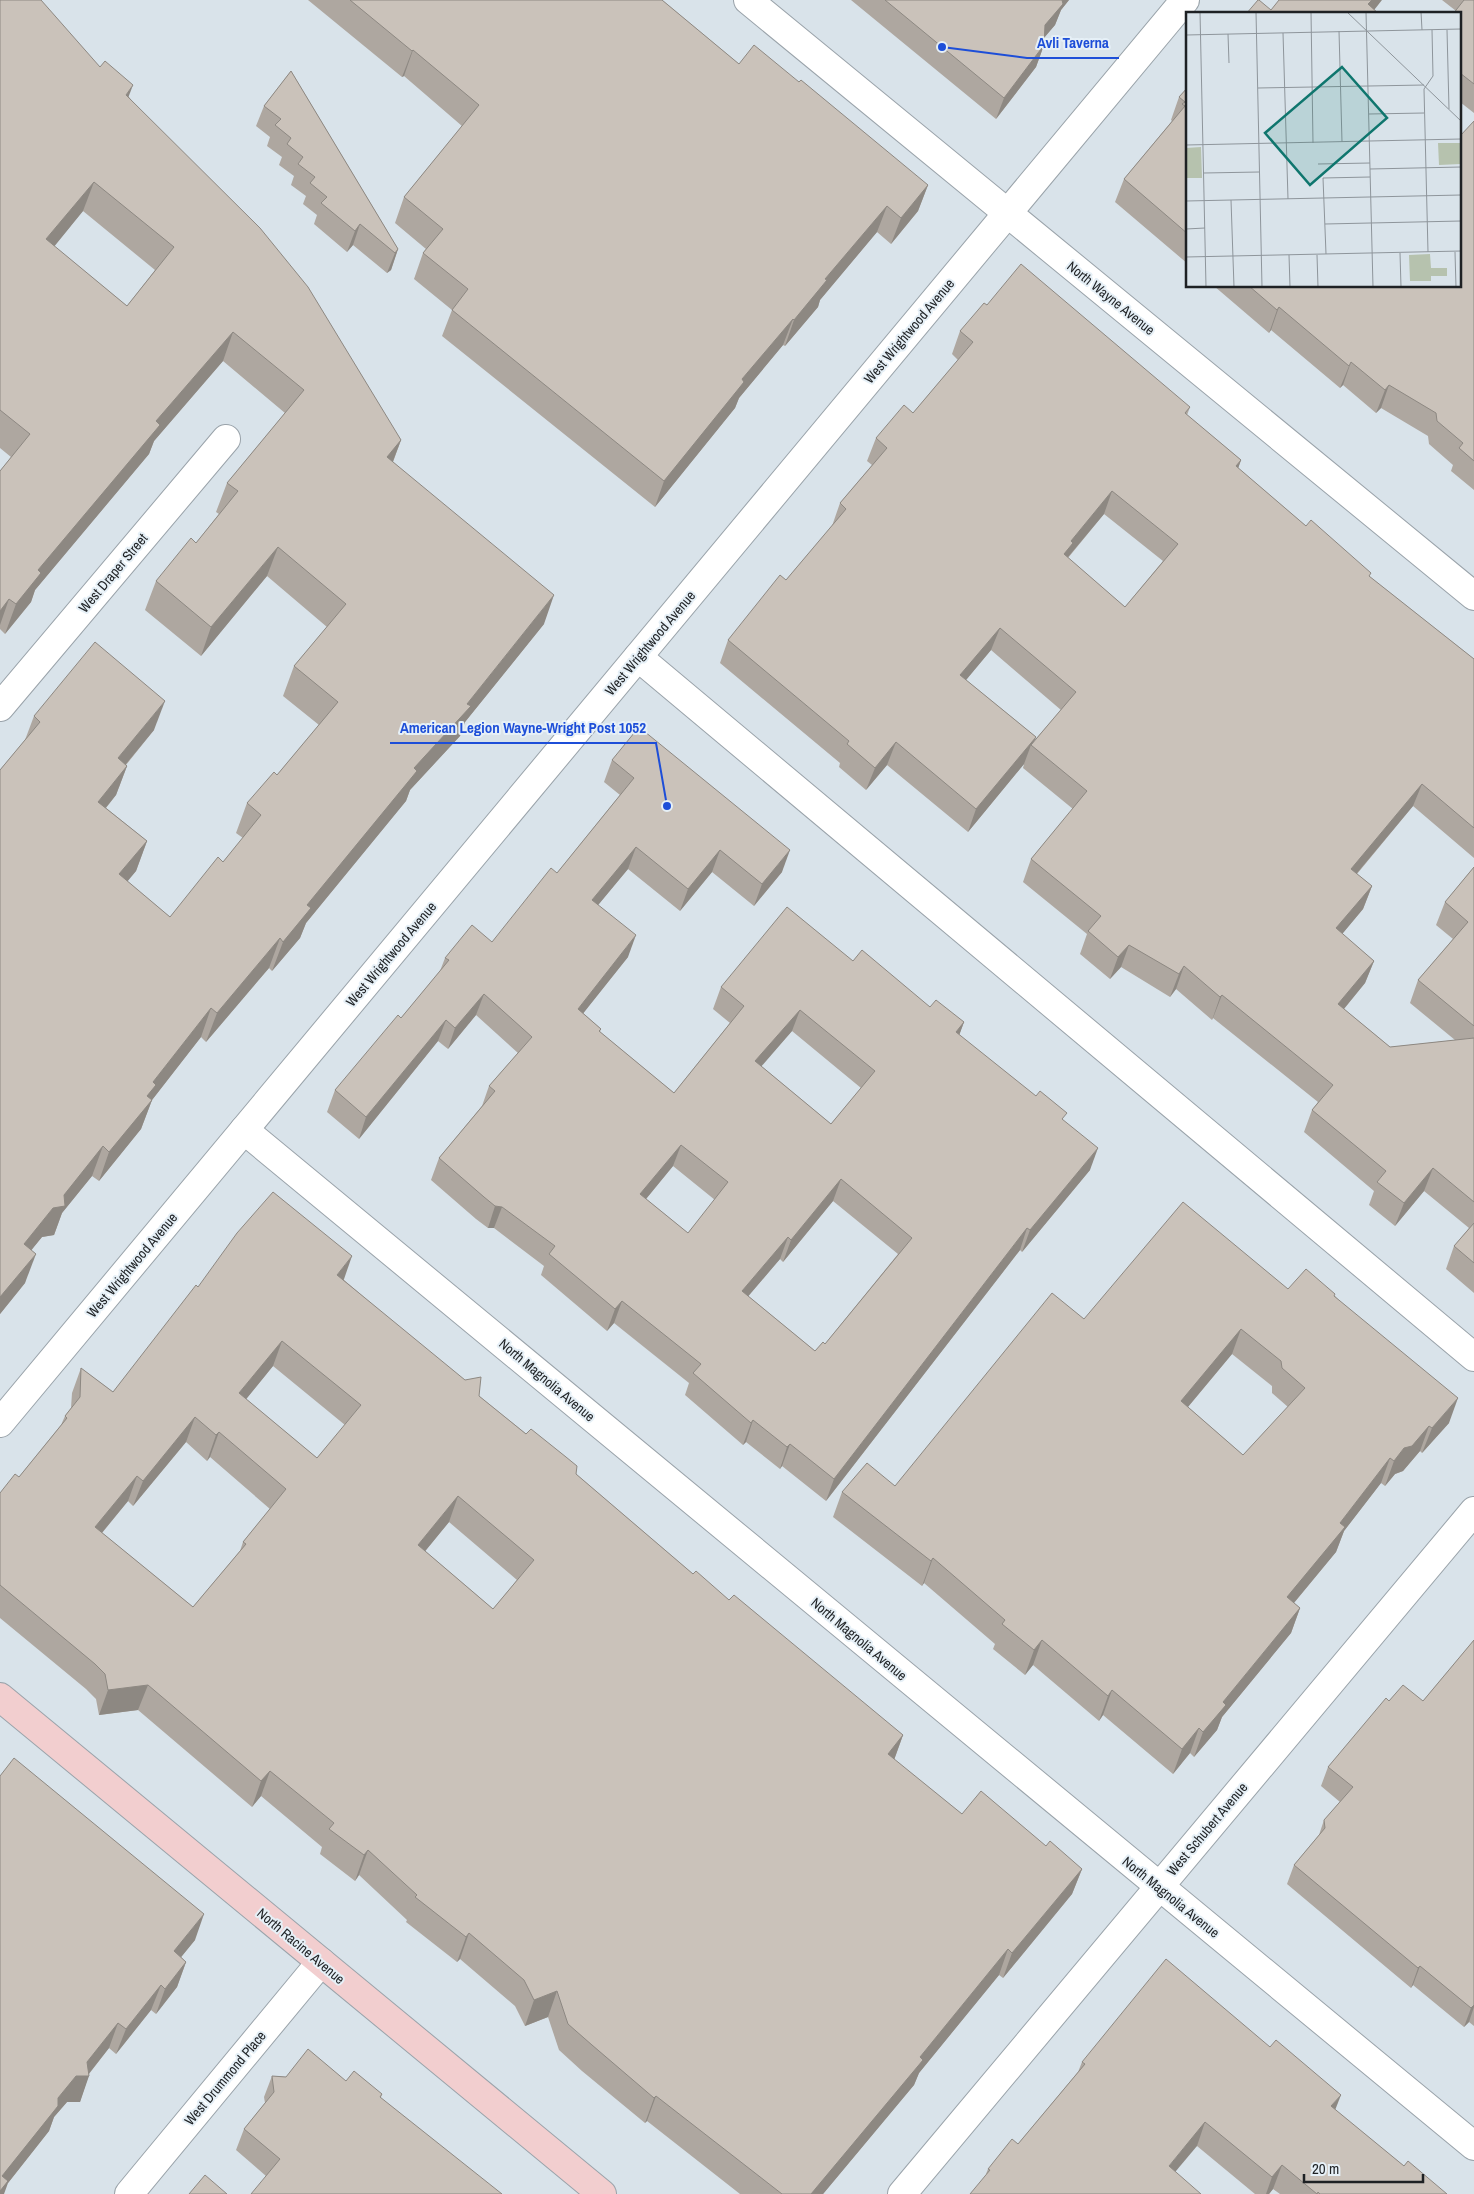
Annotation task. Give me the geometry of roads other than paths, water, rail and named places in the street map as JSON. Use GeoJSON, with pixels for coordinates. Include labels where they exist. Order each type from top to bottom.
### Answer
{"type":"FeatureCollection","features":[{"type":"Feature","properties":{"kind":"street","name":"North Wayne Avenue"},"geometry":{"type":"LineString","coordinates":[[748,0],[1474,596]]}},
{"type":"Feature","properties":{"kind":"street","name":"West Wrightwood Avenue"},"geometry":{"type":"LineString","coordinates":[[0,1423],[1185,0]]}},
{"type":"Feature","properties":{"kind":"street","name":"West Draper Street"},"geometry":{"type":"LineString","coordinates":[[0,707],[226,439]]}},
{"type":"Feature","properties":{"kind":"street"},"geometry":{"type":"LineString","coordinates":[[638,657],[755,753],[1474,1357]]}},
{"type":"Feature","properties":{"kind":"street","name":"North Magnolia Avenue"},"geometry":{"type":"LineString","coordinates":[[244,1130],[1474,2146]]}},
{"type":"Feature","properties":{"kind":"street","name":"West Schubert Avenue"},"geometry":{"type":"LineString","coordinates":[[902,2194],[1474,1511]]}},
{"type":"Feature","properties":{"kind":"street","name":"North Racine Avenue"},"geometry":{"type":"LineString","coordinates":[[0,1697],[602,2194]]}},
{"type":"Feature","properties":{"kind":"street","name":"West Drummond Place"},"geometry":{"type":"LineString","coordinates":[[129,2194],[321,1962]]}},
{"type":"Feature","properties":{"kind":"place","name":"Avli Taverna"},"geometry":{"type":"Point","coordinates":[942,47]}},
{"type":"Feature","properties":{"kind":"place","name":"American Legion Wayne-Wright Post 1052"},"geometry":{"type":"Point","coordinates":[667,806]}}]}
